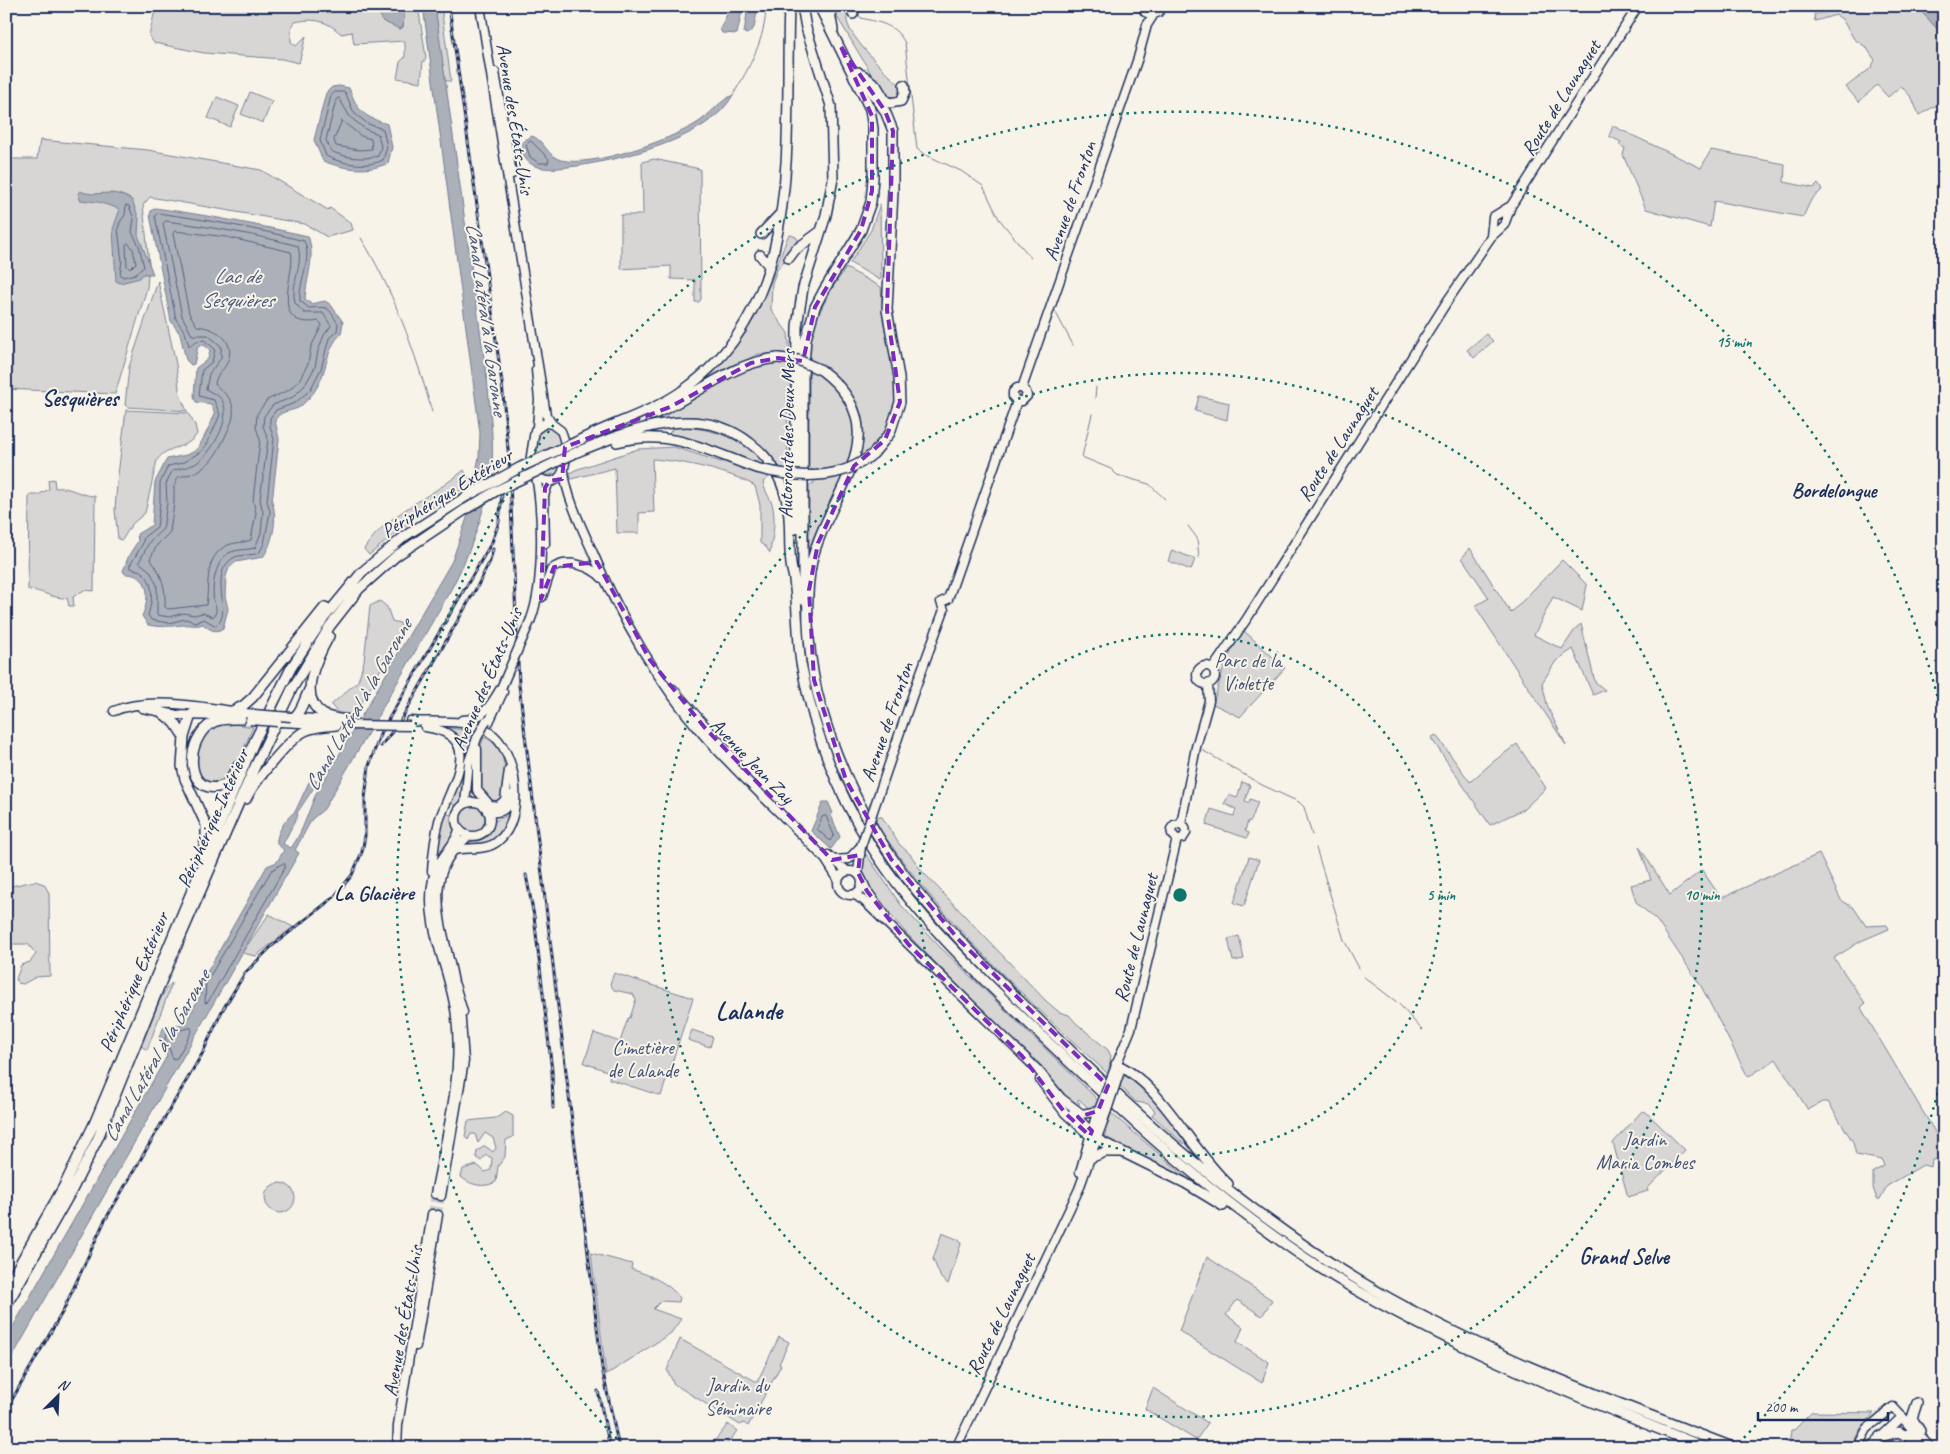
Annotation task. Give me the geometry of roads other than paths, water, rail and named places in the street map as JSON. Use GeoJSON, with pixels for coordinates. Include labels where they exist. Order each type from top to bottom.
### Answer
{"type":"FeatureCollection","features":[{"type":"Feature","properties":{"kind":"highway"},"geometry":{"type":"LineString","coordinates":[[576,442],[653,409],[685,389],[708,370],[733,343],[748,319],[770,267],[781,213],[787,154],[789,6]]}},
{"type":"Feature","properties":{"kind":"highway","name":"Autoroute des Deux Mers"},"geometry":{"type":"LineString","coordinates":[[795,582],[795,401],[800,305],[807,271],[821,231],[833,179],[833,119],[802,6]]}},
{"type":"Feature","properties":{"kind":"highway","name":"Autoroute des Deux Mers"},"geometry":{"type":"LineString","coordinates":[[814,680],[806,633],[803,585],[804,353],[815,307],[861,230],[867,216],[873,178],[873,129],[870,109],[819,6]]}},
{"type":"Feature","properties":{"kind":"highway"},"geometry":{"type":"LineString","coordinates":[[829,6],[833,33]]}},
{"type":"Feature","properties":{"kind":"highway"},"geometry":{"type":"LineString","coordinates":[[577,452],[632,439],[668,438],[700,445],[756,468],[791,475],[823,475],[848,468],[874,453],[890,432],[900,402],[899,378],[887,310],[893,192],[893,131],[885,111],[841,48]]}},
{"type":"Feature","properties":{"kind":"highway"},"geometry":{"type":"LineString","coordinates":[[858,71],[876,85],[885,100],[890,102],[897,103],[904,97],[904,85]]}},
{"type":"Feature","properties":{"kind":"highway"},"geometry":{"type":"LineString","coordinates":[[761,234],[781,213]]}},
{"type":"Feature","properties":{"kind":"highway"},"geometry":{"type":"LineString","coordinates":[[789,258],[795,250],[821,231]]}},
{"type":"Feature","properties":{"kind":"highway"},"geometry":{"type":"LineString","coordinates":[[760,255],[770,267]]}},
{"type":"Feature","properties":{"kind":"highway"},"geometry":{"type":"LineString","coordinates":[[790,331],[795,401]]}},
{"type":"Feature","properties":{"kind":"highway"},"geometry":{"type":"LineString","coordinates":[[576,442],[594,437],[670,407],[751,363],[778,358],[798,360],[821,370],[837,383],[852,406],[857,422],[858,444],[852,469],[822,530],[811,566],[809,607],[814,680],[837,758],[854,796],[891,859],[918,894],[1002,984],[1118,1096],[1216,1181],[1289,1235],[1371,1287],[1476,1342],[1550,1375],[1735,1448]]}},
{"type":"Feature","properties":{"kind":"highway"},"geometry":{"type":"LineString","coordinates":[[577,452],[643,428],[678,421],[710,424],[743,437],[758,449],[774,469],[785,493],[795,582],[801,662],[822,745],[847,805],[870,845],[894,879],[944,938],[1114,1105],[1206,1185],[1298,1252]]}},
{"type":"Feature","properties":{"kind":"highway","name":"Périphérique Extérieur"},"geometry":{"type":"LineString","coordinates":[[6,1288],[64,1186],[94,1124],[255,740],[291,668],[340,597],[362,572],[391,546],[469,495],[520,467],[576,442]]}},
{"type":"Feature","properties":{"kind":"highway","name":"Périphérique Intérieur"},"geometry":{"type":"LineString","coordinates":[[6,1306],[72,1190],[98,1138],[161,982],[230,823],[292,689],[330,626],[359,589],[396,556],[496,491],[577,452]]}},
{"type":"Feature","properties":{"kind":"highway"},"geometry":{"type":"LineString","coordinates":[[276,722],[291,720],[310,688],[326,640],[359,589]]}},
{"type":"Feature","properties":{"kind":"highway"},"geometry":{"type":"LineString","coordinates":[[232,711],[243,706],[253,697],[327,604],[340,597]]}},
{"type":"Feature","properties":{"kind":"highway"},"geometry":{"type":"LineString","coordinates":[[310,688],[312,700],[322,714],[352,723]]}},
{"type":"Feature","properties":{"kind":"highway"},"geometry":{"type":"LineString","coordinates":[[195,882],[205,841],[206,825],[183,772],[184,737],[191,715],[197,711],[215,710]]}},
{"type":"Feature","properties":{"kind":"highway"},"geometry":{"type":"LineString","coordinates":[[161,712],[175,723],[184,737]]}},
{"type":"Feature","properties":{"kind":"highway"},"geometry":{"type":"LineString","coordinates":[[248,717],[221,719],[204,729],[195,745],[191,759],[191,768],[196,778],[212,787],[227,784],[235,773],[250,742],[255,740]]}},
{"type":"Feature","properties":{"kind":"highway"},"geometry":{"type":"LineString","coordinates":[[230,823],[237,820],[254,785],[298,736],[312,728],[336,725]]}},
{"type":"Feature","properties":{"kind":"highway"},"geometry":{"type":"LineString","coordinates":[[1118,1069],[1149,1088],[1220,1177],[1289,1235]]}},
{"type":"Feature","properties":{"kind":"highway"},"geometry":{"type":"LineString","coordinates":[[1102,1108],[1093,1135],[1200,1190],[1249,1224],[1391,1310],[1470,1350],[1534,1379],[1707,1448]]}},
{"type":"Feature","properties":{"kind":"highway"},"geometry":{"type":"LineString","coordinates":[[1090,1158],[1105,1152],[1125,1153]]}},
{"type":"Feature","properties":{"kind":"highway"},"geometry":{"type":"LineString","coordinates":[[1917,1403],[1913,1419],[1921,1444]]}},
{"type":"Feature","properties":{"kind":"highway"},"geometry":{"type":"LineString","coordinates":[[1899,1419],[1921,1444]]}},
{"type":"Feature","properties":{"kind":"highway"},"geometry":{"type":"LineString","coordinates":[[1899,1419],[1912,1439]]}},
{"type":"Feature","properties":{"kind":"highway"},"geometry":{"type":"LineString","coordinates":[[1880,1437],[1899,1432],[1930,1448]]}},
{"type":"Feature","properties":{"kind":"highway"},"geometry":{"type":"LineString","coordinates":[[1680,1437],[1700,1448]]}},
{"type":"Feature","properties":{"kind":"main road","name":"Avenue des États-Unis"},"geometry":{"type":"LineString","coordinates":[[480,6],[546,414],[552,424]]}},
{"type":"Feature","properties":{"kind":"main road","name":"Avenue des États-Unis"},"geometry":{"type":"LineString","coordinates":[[484,6],[502,105],[517,210],[518,236]]}},
{"type":"Feature","properties":{"kind":"main road","name":"Avenue de Fronton"},"geometry":{"type":"LineString","coordinates":[[848,871],[861,846],[912,694],[944,610],[941,602],[948,599],[1017,401],[1024,400],[1026,396],[1026,392],[1022,388],[1142,45],[1147,25],[1162,6]]}},
{"type":"Feature","properties":{"kind":"main road","name":"Route de Launaguet"},"geometry":{"type":"LineString","coordinates":[[1213,668],[1248,617],[1372,417],[1491,237],[1638,6]]}},
{"type":"Feature","properties":{"kind":"main road","name":"Avenue de Fronton"},"geometry":{"type":"LineString","coordinates":[[1144,9],[1147,25]]}},
{"type":"Feature","properties":{"kind":"main road"},"geometry":{"type":"LineString","coordinates":[[1144,9],[1154,14]]}},
{"type":"Feature","properties":{"kind":"main road","name":"Avenue des États-Unis"},"geometry":{"type":"LineString","coordinates":[[534,335],[539,400],[537,427]]}},
{"type":"Feature","properties":{"kind":"main road"},"geometry":{"type":"LineString","coordinates":[[552,424],[559,428],[563,435],[566,457],[564,471],[551,480],[536,476],[531,468],[530,452],[533,435],[537,427],[552,424]]}},
{"type":"Feature","properties":{"kind":"main road","name":"Avenue Jean Zay"},"geometry":{"type":"LineString","coordinates":[[564,471],[571,497],[606,582],[672,695],[703,734],[826,860],[838,879]]}},
{"type":"Feature","properties":{"kind":"main road","name":"Avenue des États-Unis"},"geometry":{"type":"LineString","coordinates":[[533,620],[540,572],[536,476]]}},
{"type":"Feature","properties":{"kind":"main road","name":"Avenue des États-Unis"},"geometry":{"type":"LineString","coordinates":[[465,804],[469,761],[504,687],[541,599],[544,568],[544,496],[551,480]]}},
{"type":"Feature","properties":{"kind":"main road","name":"Avenue Jean Zay"},"geometry":{"type":"LineString","coordinates":[[551,480],[561,484],[571,497]]}},
{"type":"Feature","properties":{"kind":"main road"},"geometry":{"type":"LineString","coordinates":[[541,599],[548,576],[554,567],[566,564],[584,566],[591,564],[595,558]]}},
{"type":"Feature","properties":{"kind":"main road"},"geometry":{"type":"LineString","coordinates":[[584,566],[598,574],[606,582]]}},
{"type":"Feature","properties":{"kind":"main road","name":"Avenue Jean Zay"},"geometry":{"type":"LineString","coordinates":[[650,660],[711,734],[832,860],[848,871]]}},
{"type":"Feature","properties":{"kind":"main road"},"geometry":{"type":"LineString","coordinates":[[1205,665],[1213,668],[1215,678],[1208,684],[1199,680],[1198,671],[1205,665]]}},
{"type":"Feature","properties":{"kind":"main road","name":"Route de Launaguet"},"geometry":{"type":"LineString","coordinates":[[1102,1108],[1118,1069],[1125,1045],[1177,838],[1182,838],[1186,833],[1185,827],[1181,824],[1196,747],[1209,701],[1208,684]]}},
{"type":"Feature","properties":{"kind":"main road"},"geometry":{"type":"LineString","coordinates":[[413,724],[474,719],[484,713],[504,687]]}},
{"type":"Feature","properties":{"kind":"main road"},"geometry":{"type":"LineString","coordinates":[[114,712],[131,705],[153,704],[232,711],[248,717],[276,722]]}},
{"type":"Feature","properties":{"kind":"main road"},"geometry":{"type":"LineString","coordinates":[[123,708],[191,715],[463,726],[481,731],[498,745],[509,770],[511,796],[509,804],[500,811],[487,811]]}},
{"type":"Feature","properties":{"kind":"main road"},"geometry":{"type":"LineString","coordinates":[[291,720],[336,725],[352,723]]}},
{"type":"Feature","properties":{"kind":"main road"},"geometry":{"type":"LineString","coordinates":[[413,724],[466,723],[481,728],[495,736],[511,761],[514,806],[511,822],[500,840],[489,846],[454,850]]}},
{"type":"Feature","properties":{"kind":"main road"},"geometry":{"type":"LineString","coordinates":[[413,724],[446,732],[455,742],[461,758],[461,768],[445,806],[437,833],[433,879],[434,924],[454,1001],[459,1046],[455,1088],[438,1195],[464,1061],[461,1015],[455,985]]}},
{"type":"Feature","properties":{"kind":"main road","name":"Avenue des États-Unis"},"geometry":{"type":"LineString","coordinates":[[478,803],[473,795],[472,765],[479,739]]}},
{"type":"Feature","properties":{"kind":"main road","name":"Avenue des États-Unis"},"geometry":{"type":"LineString","coordinates":[[477,749],[477,790],[490,805],[498,806],[505,800],[509,770]]}},
{"type":"Feature","properties":{"kind":"main road"},"geometry":{"type":"LineString","coordinates":[[433,879],[443,855],[457,838],[459,830],[456,817],[459,809],[465,804],[478,803],[487,811],[490,821]]}},
{"type":"Feature","properties":{"kind":"main road"},"geometry":{"type":"LineString","coordinates":[[459,830],[469,836],[480,835],[485,831],[490,821],[508,812],[514,806]]}},
{"type":"Feature","properties":{"kind":"main road"},"geometry":{"type":"LineString","coordinates":[[468,1046],[464,1014],[442,936],[439,907],[442,870],[454,850],[469,836]]}},
{"type":"Feature","properties":{"kind":"main road","name":"Avenue de Fronton"},"geometry":{"type":"LineString","coordinates":[[860,877],[861,846]]}},
{"type":"Feature","properties":{"kind":"main road"},"geometry":{"type":"LineString","coordinates":[[832,860],[849,859],[861,846]]}},
{"type":"Feature","properties":{"kind":"main road"},"geometry":{"type":"LineString","coordinates":[[909,945],[873,901],[860,877],[848,871],[838,879],[840,889],[864,901],[1022,1056],[1038,1070],[1069,1110],[1093,1135]]}},
{"type":"Feature","properties":{"kind":"main road"},"geometry":{"type":"LineString","coordinates":[[855,895],[861,889],[860,877]]}},
{"type":"Feature","properties":{"kind":"main road"},"geometry":{"type":"LineString","coordinates":[[1022,1056],[1065,1113],[1093,1135]]}},
{"type":"Feature","properties":{"kind":"main road"},"geometry":{"type":"LineString","coordinates":[[1061,1098],[1082,1114],[1102,1108]]}},
{"type":"Feature","properties":{"kind":"main road","name":"Route de Launaguet"},"geometry":{"type":"LineString","coordinates":[[956,1448],[1075,1194],[1090,1158],[1093,1135]]}},
{"type":"Feature","properties":{"kind":"main road","name":"Route de Launaguet"},"geometry":{"type":"LineString","coordinates":[[1075,1194],[1093,1135]]}},
{"type":"Feature","properties":{"kind":"main road","name":"Avenue des États-Unis"},"geometry":{"type":"LineString","coordinates":[[397,1448],[435,1215]]}},
{"type":"Feature","properties":{"kind":"main road"},"geometry":{"type":"LineString","coordinates":[[1857,1448],[1867,1430],[1890,1410],[1899,1419],[1869,1448]]}},
{"type":"Feature","properties":{"kind":"water"},"geometry":{"type":"Polygon","coordinates":[[[378,6],[405,6],[403,27],[400,29],[382,21],[378,6]]]}},
{"type":"Feature","properties":{"kind":"water"},"geometry":{"type":"Polygon","coordinates":[[[423,6],[435,6],[488,387],[492,430],[492,463],[488,490],[480,520],[463,565],[449,593],[324,809],[312,819],[295,850],[299,853],[6,1368],[6,1339],[167,1056],[159,1037],[164,1027],[185,1024],[201,994],[201,983],[267,866],[277,862],[284,850],[277,844],[282,826],[295,812],[309,782],[314,780],[322,784],[452,561],[467,518],[479,457],[480,433],[423,6]],[[315,786],[297,813],[298,815],[283,844],[291,848],[296,841],[319,788],[315,786]]]}},
{"type":"Feature","properties":{"kind":"water"},"geometry":{"type":"Polygon","coordinates":[[[731,6],[743,6],[737,34],[722,33],[720,29],[731,6]]]}},
{"type":"Feature","properties":{"kind":"water"},"geometry":{"type":"Polygon","coordinates":[[[748,6],[758,6],[754,28],[747,34],[744,33],[748,6]]]}},
{"type":"Feature","properties":{"kind":"water"},"geometry":{"type":"Polygon","coordinates":[[[1916,6],[1931,6],[1944,20],[1944,36],[1916,6]]]}},
{"type":"Feature","properties":{"kind":"water"},"geometry":{"type":"Polygon","coordinates":[[[332,87],[349,88],[362,112],[387,124],[392,147],[388,163],[372,168],[356,169],[323,161],[314,140],[326,93],[332,87]]]}},
{"type":"Feature","properties":{"kind":"water"},"geometry":{"type":"Polygon","coordinates":[[[733,95],[722,110],[705,124],[685,135],[640,152],[617,158],[577,166],[551,168],[535,166],[526,160],[522,150],[522,142],[532,136],[540,141],[553,156],[561,160],[592,160],[611,156],[650,144],[685,130],[702,120],[723,101],[733,95]]]}},
{"type":"Feature","properties":{"kind":"water"},"geometry":{"type":"Polygon","coordinates":[[[80,191],[92,194],[117,194],[132,200],[139,219],[138,235],[153,274],[143,274],[140,278],[120,283],[116,281],[113,229],[120,209],[98,202],[80,200],[78,193],[80,191]]]}},
{"type":"Feature","properties":{"kind":"water","name":"Lac de Sesquières"},"geometry":{"type":"Polygon","coordinates":[[[155,208],[232,220],[308,236],[311,260],[305,299],[311,304],[325,301],[331,305],[343,322],[341,334],[332,346],[319,385],[300,407],[283,413],[275,420],[279,439],[272,502],[275,515],[272,537],[263,557],[236,562],[229,568],[226,576],[225,596],[228,609],[223,628],[217,631],[203,624],[163,627],[148,625],[142,616],[147,595],[144,583],[140,578],[125,574],[123,571],[129,555],[138,541],[137,534],[152,525],[155,482],[167,459],[189,454],[197,449],[215,414],[211,404],[196,402],[194,397],[196,368],[208,359],[210,350],[204,345],[198,346],[194,364],[191,365],[186,360],[180,334],[171,321],[150,215],[151,211],[155,208]]]}},
{"type":"Feature","properties":{"kind":"water"},"geometry":{"type":"Polygon","coordinates":[[[823,802],[828,802],[840,837],[831,849],[811,831],[823,802]]]}},
{"type":"Feature","properties":{"kind":"waterway"},"geometry":{"type":"LineString","coordinates":[[733,95],[756,52],[763,30],[766,6]]}},
{"type":"Feature","properties":{"kind":"waterway"},"geometry":{"type":"LineString","coordinates":[[860,6],[859,15],[861,18],[887,25],[897,32],[905,43],[917,149],[961,171],[983,186],[999,219],[1031,258]]}},
{"type":"Feature","properties":{"kind":"waterway"},"geometry":{"type":"LineString","coordinates":[[361,238],[373,258],[402,322],[419,368],[432,412]]}},
{"type":"Feature","properties":{"kind":"waterway"},"geometry":{"type":"LineString","coordinates":[[1055,311],[1073,345]]}},
{"type":"Feature","properties":{"kind":"waterway"},"geometry":{"type":"LineString","coordinates":[[1095,398],[1096,387]]}},
{"type":"Feature","properties":{"kind":"waterway"},"geometry":{"type":"LineString","coordinates":[[1092,414],[1082,457],[1111,469],[1117,475],[1149,484],[1165,499]]}},
{"type":"Feature","properties":{"kind":"waterway"},"geometry":{"type":"LineString","coordinates":[[1188,526],[1197,538],[1199,558]]}},
{"type":"Feature","properties":{"kind":"waterway"},"geometry":{"type":"LineString","coordinates":[[1202,750],[1262,785],[1299,802],[1304,807],[1312,835]]}},
{"type":"Feature","properties":{"kind":"waterway"},"geometry":{"type":"LineString","coordinates":[[1316,848],[1344,940],[1359,968]]}},
{"type":"Feature","properties":{"kind":"waterway"},"geometry":{"type":"LineString","coordinates":[[1364,977],[1398,1003],[1422,1030]]}},
{"type":"Feature","properties":{"kind":"tunnel"},"geometry":{"type":"LineString","coordinates":[[432,1214],[435,1194]]}},
{"type":"Feature","properties":{"kind":"tunnel"},"geometry":{"type":"LineString","coordinates":[[438,1215],[441,1196]]}},
{"type":"Feature","properties":{"kind":"railway"},"geometry":{"type":"LineString","coordinates":[[449,6],[502,383],[509,460],[519,685],[602,1368],[619,1448]]}},
{"type":"Feature","properties":{"kind":"railway"},"geometry":{"type":"LineString","coordinates":[[6,1410],[63,1311],[104,1222],[202,1054],[222,1011],[245,973],[272,946],[334,897],[352,875],[362,852],[365,836],[365,798],[369,766],[381,732],[492,542],[499,522],[504,476]]}},
{"type":"Feature","properties":{"kind":"railway"},"geometry":{"type":"LineString","coordinates":[[381,746],[399,723],[477,587],[490,561],[493,549]]}},
{"type":"Feature","properties":{"kind":"railway"},"geometry":{"type":"LineString","coordinates":[[526,875],[534,916],[552,1071],[553,1108]]}},
{"type":"Feature","properties":{"kind":"railway"},"geometry":{"type":"LineString","coordinates":[[598,1391],[610,1448]]}},
{"type":"Feature","properties":{"kind":"district","name":"Sesquières"},"geometry":{"type":"Point","coordinates":[80,399]}},
{"type":"Feature","properties":{"kind":"district","name":"Bordelongue"},"geometry":{"type":"Point","coordinates":[1834,490]}},
{"type":"Feature","properties":{"kind":"district","name":"La Glacière"},"geometry":{"type":"Point","coordinates":[374,893]}},
{"type":"Feature","properties":{"kind":"district","name":"Lalande"},"geometry":{"type":"Point","coordinates":[749,1011]}},
{"type":"Feature","properties":{"kind":"district","name":"Grand Selve"},"geometry":{"type":"Point","coordinates":[1624,1257]}},
{"type":"Feature","properties":{"kind":"water label","name":"Canal Latéral à la Garonne"},"geometry":{"type":"Point","coordinates":[487,319]}},
{"type":"Feature","properties":{"kind":"water label","name":"Canal Latéral à la Garonne"},"geometry":{"type":"Point","coordinates":[358,705]}},
{"type":"Feature","properties":{"kind":"water label","name":"Canal Latéral à la Garonne"},"geometry":{"type":"Point","coordinates":[156,1056]}},
{"type":"Feature","properties":{"kind":"park label","name":"Parc de la Violette"},"geometry":{"type":"Point","coordinates":[1248,672]}},
{"type":"Feature","properties":{"kind":"park label","name":"Cimetière de Lalande"},"geometry":{"type":"Point","coordinates":[643,1058]}},
{"type":"Feature","properties":{"kind":"park label","name":"Jardin Maria Combes"},"geometry":{"type":"Point","coordinates":[1645,1150]}},
{"type":"Feature","properties":{"kind":"park label","name":"Jardin du Séminaire"},"geometry":{"type":"Point","coordinates":[738,1396]}}]}
